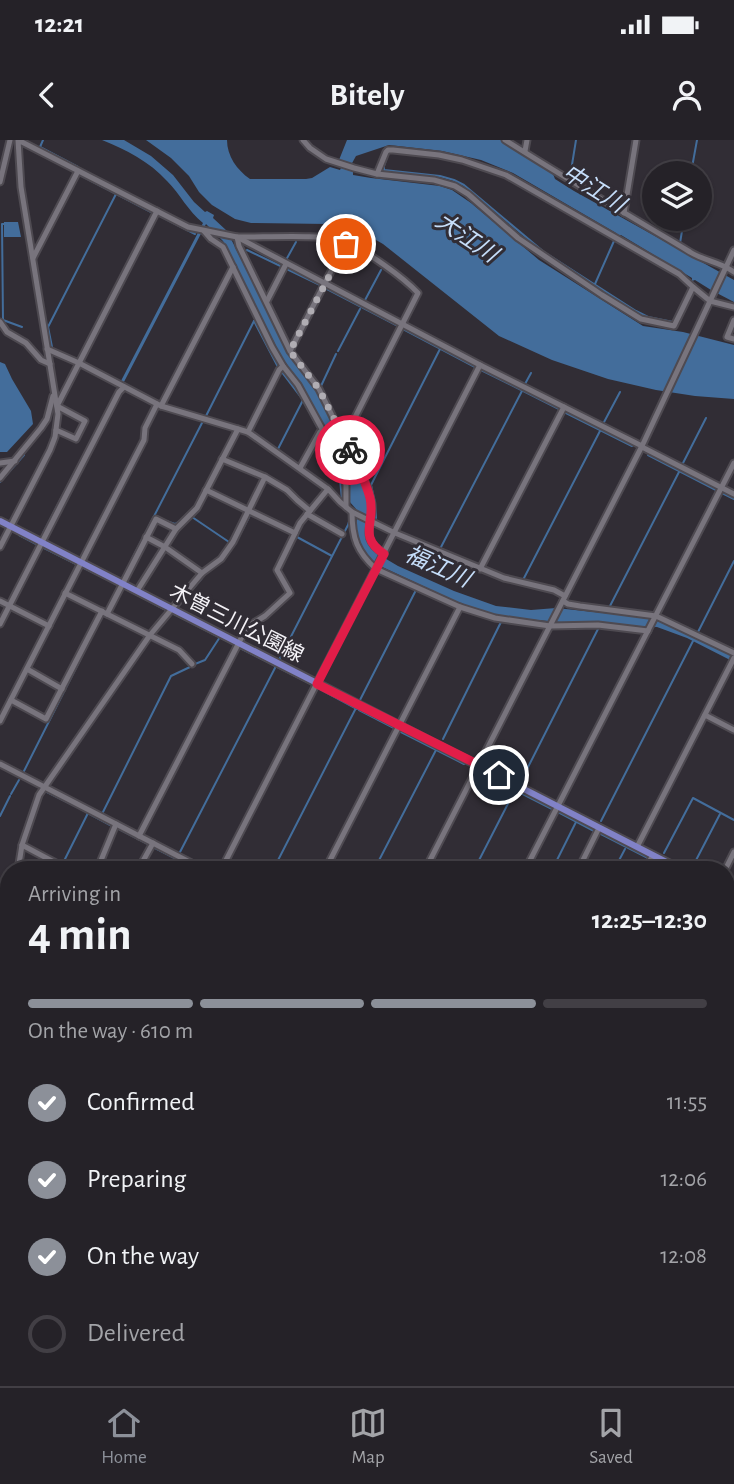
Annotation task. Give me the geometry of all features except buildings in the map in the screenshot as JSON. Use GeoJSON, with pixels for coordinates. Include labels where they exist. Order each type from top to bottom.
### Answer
{"type":"FeatureCollection","features":[{"type":"Feature","properties":{"kind":"main road","name":"木曽三川公園線"},"geometry":{"type":"LineString","coordinates":[[0,521],[665,861]]}},
{"type":"Feature","properties":{"kind":"street"},"geometry":{"type":"LineString","coordinates":[[0,182],[10,140]]}},
{"type":"Feature","properties":{"kind":"street"},"geometry":{"type":"LineString","coordinates":[[18,140],[188,227],[235,237],[327,238],[339,240],[344,246]]}},
{"type":"Feature","properties":{"kind":"street"},"geometry":{"type":"LineString","coordinates":[[0,547],[50,450],[57,430],[57,406],[21,187],[18,140]]}},
{"type":"Feature","properties":{"kind":"street"},"geometry":{"type":"LineString","coordinates":[[303,140],[316,153],[340,164],[377,174],[434,180],[455,186],[569,274],[640,319],[674,326],[693,287]]}},
{"type":"Feature","properties":{"kind":"street"},"geometry":{"type":"LineString","coordinates":[[505,140],[698,257],[734,272]]}},
{"type":"Feature","properties":{"kind":"street"},"geometry":{"type":"LineString","coordinates":[[525,151],[527,140]]}},
{"type":"Feature","properties":{"kind":"street"},"geometry":{"type":"LineString","coordinates":[[624,213],[636,140]]}},
{"type":"Feature","properties":{"kind":"street"},"geometry":{"type":"LineString","coordinates":[[377,174],[386,152],[393,149],[439,155],[506,175],[679,274],[711,299],[734,307]]}},
{"type":"Feature","properties":{"kind":"street"},"geometry":{"type":"LineString","coordinates":[[33,260],[78,171]]}},
{"type":"Feature","properties":{"kind":"street"},"geometry":{"type":"LineString","coordinates":[[57,406],[157,211]]}},
{"type":"Feature","properties":{"kind":"street"},"geometry":{"type":"LineString","coordinates":[[201,231],[223,247],[272,347],[298,385],[323,430],[342,469],[346,485],[346,508]]}},
{"type":"Feature","properties":{"kind":"street"},"geometry":{"type":"LineString","coordinates":[[235,237],[285,266],[734,494]]}},
{"type":"Feature","properties":{"kind":"street"},"geometry":{"type":"LineString","coordinates":[[235,237],[290,351],[319,389],[368,488],[372,502],[368,530],[371,542],[383,555]]}},
{"type":"Feature","properties":{"kind":"street"},"geometry":{"type":"LineString","coordinates":[[290,351],[346,244],[364,251],[416,290],[417,296],[344,439]]}},
{"type":"Feature","properties":{"kind":"street"},"geometry":{"type":"LineString","coordinates":[[430,861],[642,447],[734,250]]}},
{"type":"Feature","properties":{"kind":"street"},"geometry":{"type":"LineString","coordinates":[[267,302],[285,266]]}},
{"type":"Feature","properties":{"kind":"street"},"geometry":{"type":"LineString","coordinates":[[0,721],[144,440],[145,428],[233,267]]}},
{"type":"Feature","properties":{"kind":"street"},"geometry":{"type":"LineString","coordinates":[[734,320],[727,337],[734,339]]}},
{"type":"Feature","properties":{"kind":"street"},"geometry":{"type":"LineString","coordinates":[[0,322],[7,332],[20,338],[41,360],[50,364]]}},
{"type":"Feature","properties":{"kind":"street"},"geometry":{"type":"LineString","coordinates":[[47,349],[159,405],[248,432],[328,489],[346,508],[395,533],[503,578],[554,590],[563,602],[568,604],[655,617],[733,658],[637,847]]}},
{"type":"Feature","properties":{"kind":"street"},"geometry":{"type":"LineString","coordinates":[[226,861],[480,365]]}},
{"type":"Feature","properties":{"kind":"street"},"geometry":{"type":"LineString","coordinates":[[248,432],[283,366]]}},
{"type":"Feature","properties":{"kind":"street"},"geometry":{"type":"LineString","coordinates":[[0,624],[6,604],[42,542],[122,386]]}},
{"type":"Feature","properties":{"kind":"street"},"geometry":{"type":"LineString","coordinates":[[0,478],[47,419],[54,393]]}},
{"type":"Feature","properties":{"kind":"street"},"geometry":{"type":"LineString","coordinates":[[57,406],[85,421],[76,439],[57,430]]}},
{"type":"Feature","properties":{"kind":"street"},"geometry":{"type":"LineString","coordinates":[[480,569],[564,407]]}},
{"type":"Feature","properties":{"kind":"street"},"geometry":{"type":"LineString","coordinates":[[137,591],[176,529],[193,514],[238,429]]}},
{"type":"Feature","properties":{"kind":"street"},"geometry":{"type":"LineString","coordinates":[[300,468],[323,430]]}},
{"type":"Feature","properties":{"kind":"street"},"geometry":{"type":"LineString","coordinates":[[222,459],[287,489],[309,512],[342,534]]}},
{"type":"Feature","properties":{"kind":"street"},"geometry":{"type":"LineString","coordinates":[[0,463],[15,461]]}},
{"type":"Feature","properties":{"kind":"street"},"geometry":{"type":"LineString","coordinates":[[530,861],[734,463]]}},
{"type":"Feature","properties":{"kind":"street"},"geometry":{"type":"LineString","coordinates":[[18,861],[34,808],[44,787],[150,635],[202,573],[221,558],[233,542],[265,477]]}},
{"type":"Feature","properties":{"kind":"street"},"geometry":{"type":"LineString","coordinates":[[139,836],[247,627],[265,616],[290,593],[277,570],[295,533],[328,489]]}},
{"type":"Feature","properties":{"kind":"street"},"geometry":{"type":"LineString","coordinates":[[206,490],[295,533]]}},
{"type":"Feature","properties":{"kind":"street"},"geometry":{"type":"LineString","coordinates":[[353,512],[355,541],[364,558],[377,569],[460,607],[495,618],[550,625],[598,625],[649,630]]}},
{"type":"Feature","properties":{"kind":"street"},"geometry":{"type":"LineString","coordinates":[[10,700],[46,719],[156,519],[176,529]]}},
{"type":"Feature","properties":{"kind":"street"},"geometry":{"type":"LineString","coordinates":[[146,537],[202,573]]}},
{"type":"Feature","properties":{"kind":"street"},"geometry":{"type":"LineString","coordinates":[[65,593],[179,650],[192,664]]}},
{"type":"Feature","properties":{"kind":"street"},"geometry":{"type":"LineString","coordinates":[[6,604],[49,626]]}},
{"type":"Feature","properties":{"kind":"street"},"geometry":{"type":"LineString","coordinates":[[331,861],[460,607]]}},
{"type":"Feature","properties":{"kind":"street"},"geometry":{"type":"LineString","coordinates":[[27,669],[62,689]]}},
{"type":"Feature","properties":{"kind":"street"},"geometry":{"type":"LineString","coordinates":[[705,715],[734,730]]}},
{"type":"Feature","properties":{"kind":"street"},"geometry":{"type":"LineString","coordinates":[[0,764],[188,861]]}},
{"type":"Feature","properties":{"kind":"street"},"geometry":{"type":"LineString","coordinates":[[101,861],[116,824]]}},
{"type":"Feature","properties":{"kind":"street"},"geometry":{"type":"LineString","coordinates":[[582,861],[599,828]]}},
{"type":"Feature","properties":{"kind":"street"},"geometry":{"type":"LineString","coordinates":[[143,861],[153,843]]}},
{"type":"Feature","properties":{"kind":"street"},"geometry":{"type":"LineString","coordinates":[[22,845],[52,861]]}},
{"type":"Feature","properties":{"kind":"street"},"geometry":{"type":"LineString","coordinates":[[650,861],[653,855]]}},
{"type":"Feature","properties":{"kind":"water"},"geometry":{"type":"Polygon","coordinates":[[[102,140],[124,140],[151,156],[173,175],[194,202],[205,212],[214,215],[213,218],[227,231],[290,357],[316,389],[367,491],[369,510],[365,529],[367,541],[376,553],[454,591],[496,606],[531,610],[556,608],[661,621],[734,657],[734,662],[687,638],[657,627],[492,616],[376,564],[366,556],[357,538],[358,513],[349,501],[348,477],[337,451],[306,392],[285,364],[223,241],[206,224],[45,534],[42,533],[203,223],[153,168],[102,140]]]}},
{"type":"Feature","properties":{"kind":"water","name":"大江川"},"geometry":{"type":"Polygon","coordinates":[[[146,140],[227,140],[234,162],[250,179],[306,179],[330,167],[353,171],[353,175],[440,186],[452,190],[539,260],[643,326],[683,332],[734,345],[734,399],[656,390],[608,379],[552,360],[499,336],[383,244],[362,232],[328,224],[251,223],[235,219],[212,205],[171,158],[146,140]]]}},
{"type":"Feature","properties":{"kind":"water"},"geometry":{"type":"Polygon","coordinates":[[[347,140],[501,140],[574,191],[734,280],[734,302],[695,280],[692,281],[692,278],[621,235],[618,236],[513,173],[481,160],[442,151],[389,145],[356,156],[351,165],[339,160],[347,140]]]}},
{"type":"Feature","properties":{"kind":"water"},"geometry":{"type":"Polygon","coordinates":[[[4,222],[18,222],[21,237],[4,237],[4,222]]]}},
{"type":"Feature","properties":{"kind":"water"},"geometry":{"type":"Polygon","coordinates":[[[0,362],[5,364],[31,411],[33,424],[7,452],[0,452],[0,362]]]}},
{"type":"Feature","properties":{"kind":"waterway"},"geometry":{"type":"LineString","coordinates":[[43,140],[40,147],[78,167]]}},
{"type":"Feature","properties":{"kind":"waterway","name":"中江川"},"geometry":{"type":"LineString","coordinates":[[570,177],[576,140]]}},
{"type":"Feature","properties":{"kind":"waterway"},"geometry":{"type":"LineString","coordinates":[[693,161],[697,140]]}},
{"type":"Feature","properties":{"kind":"waterway"},"geometry":{"type":"LineString","coordinates":[[388,154],[384,170],[440,176],[464,185],[544,252],[636,311],[648,317],[673,322]]}},
{"type":"Feature","properties":{"kind":"waterway"},"geometry":{"type":"LineString","coordinates":[[80,175],[153,213]]}},
{"type":"Feature","properties":{"kind":"waterway"},"geometry":{"type":"LineString","coordinates":[[52,347],[48,327],[116,194]]}},
{"type":"Feature","properties":{"kind":"waterway"},"geometry":{"type":"LineString","coordinates":[[158,215],[195,234]]}},
{"type":"Feature","properties":{"kind":"waterway"},"geometry":{"type":"LineString","coordinates":[[4,224],[3,320],[22,327]]}},
{"type":"Feature","properties":{"kind":"waterway"},"geometry":{"type":"LineString","coordinates":[[680,243],[682,231]]}},
{"type":"Feature","properties":{"kind":"waterway"},"geometry":{"type":"LineString","coordinates":[[595,284],[614,241]]}},
{"type":"Feature","properties":{"kind":"waterway"},"geometry":{"type":"LineString","coordinates":[[286,260],[296,242]]}},
{"type":"Feature","properties":{"kind":"waterway"},"geometry":{"type":"LineString","coordinates":[[247,250],[320,285]]}},
{"type":"Feature","properties":{"kind":"waterway"},"geometry":{"type":"LineString","coordinates":[[364,302],[381,270]]}},
{"type":"Feature","properties":{"kind":"waterway"},"geometry":{"type":"LineString","coordinates":[[325,288],[398,326]]}},
{"type":"Feature","properties":{"kind":"waterway"},"geometry":{"type":"LineString","coordinates":[[338,351],[360,309]]}},
{"type":"Feature","properties":{"kind":"waterway"},"geometry":{"type":"LineString","coordinates":[[254,321],[278,367]]}},
{"type":"Feature","properties":{"kind":"waterway"},"geometry":{"type":"LineString","coordinates":[[206,416],[254,321]]}},
{"type":"Feature","properties":{"kind":"waterway"},"geometry":{"type":"LineString","coordinates":[[403,329],[475,367]]}},
{"type":"Feature","properties":{"kind":"waterway"},"geometry":{"type":"LineString","coordinates":[[376,518],[371,485],[440,349]]}},
{"type":"Feature","properties":{"kind":"waterway"},"geometry":{"type":"LineString","coordinates":[[321,386],[336,354]]}},
{"type":"Feature","properties":{"kind":"waterway"},"geometry":{"type":"LineString","coordinates":[[481,370],[559,409]]}},
{"type":"Feature","properties":{"kind":"waterway"},"geometry":{"type":"LineString","coordinates":[[281,371],[303,400],[318,428]]}},
{"type":"Feature","properties":{"kind":"waterway"},"geometry":{"type":"LineString","coordinates":[[525,384],[531,373]]}},
{"type":"Feature","properties":{"kind":"waterway","name":"福江川"},"geometry":{"type":"LineString","coordinates":[[440,549],[523,389]]}},
{"type":"Feature","properties":{"kind":"waterway"},"geometry":{"type":"LineString","coordinates":[[603,424],[620,392]]}},
{"type":"Feature","properties":{"kind":"waterway"},"geometry":{"type":"LineString","coordinates":[[278,449],[303,400]]}},
{"type":"Feature","properties":{"kind":"waterway"},"geometry":{"type":"LineString","coordinates":[[564,412],[632,446]]}},
{"type":"Feature","properties":{"kind":"waterway"},"geometry":{"type":"LineString","coordinates":[[682,465],[706,418]]}},
{"type":"Feature","properties":{"kind":"waterway"},"geometry":{"type":"LineString","coordinates":[[132,559],[203,421]]}},
{"type":"Feature","properties":{"kind":"waterway"},"geometry":{"type":"LineString","coordinates":[[523,580],[601,429]]}},
{"type":"Feature","properties":{"kind":"waterway"},"geometry":{"type":"LineString","coordinates":[[322,436],[339,471],[342,499]]}},
{"type":"Feature","properties":{"kind":"waterway"},"geometry":{"type":"LineString","coordinates":[[0,482],[24,455]]}},
{"type":"Feature","properties":{"kind":"waterway"},"geometry":{"type":"LineString","coordinates":[[648,455],[716,490]]}},
{"type":"Feature","properties":{"kind":"waterway"},"geometry":{"type":"LineString","coordinates":[[610,606],[680,470]]}},
{"type":"Feature","properties":{"kind":"waterway"},"geometry":{"type":"LineString","coordinates":[[722,493],[734,499]]}},
{"type":"Feature","properties":{"kind":"waterway"},"geometry":{"type":"LineString","coordinates":[[235,544],[250,515]]}},
{"type":"Feature","properties":{"kind":"waterway"},"geometry":{"type":"LineString","coordinates":[[192,517],[229,542]]}},
{"type":"Feature","properties":{"kind":"waterway"},"geometry":{"type":"LineString","coordinates":[[280,658],[350,518]]}},
{"type":"Feature","properties":{"kind":"waterway"},"geometry":{"type":"LineString","coordinates":[[163,520],[175,524],[183,519]]}},
{"type":"Feature","properties":{"kind":"waterway"},"geometry":{"type":"LineString","coordinates":[[19,535],[38,545]]}},
{"type":"Feature","properties":{"kind":"waterway"},"geometry":{"type":"LineString","coordinates":[[297,537],[332,556]]}},
{"type":"Feature","properties":{"kind":"waterway"},"geometry":{"type":"LineString","coordinates":[[42,547],[76,564]]}},
{"type":"Feature","properties":{"kind":"waterway"},"geometry":{"type":"LineString","coordinates":[[698,632],[734,561]]}},
{"type":"Feature","properties":{"kind":"waterway"},"geometry":{"type":"LineString","coordinates":[[82,567],[118,585]]}},
{"type":"Feature","properties":{"kind":"waterway"},"geometry":{"type":"LineString","coordinates":[[188,594],[202,578]]}},
{"type":"Feature","properties":{"kind":"waterway"},"geometry":{"type":"LineString","coordinates":[[124,588],[166,610]]}},
{"type":"Feature","properties":{"kind":"waterway"},"geometry":{"type":"LineString","coordinates":[[360,700],[416,590]]}},
{"type":"Feature","properties":{"kind":"waterway"},"geometry":{"type":"LineString","coordinates":[[172,613],[235,645]]}},
{"type":"Feature","properties":{"kind":"waterway"},"geometry":{"type":"LineString","coordinates":[[443,739],[501,622]]}},
{"type":"Feature","properties":{"kind":"waterway"},"geometry":{"type":"LineString","coordinates":[[522,779],[598,629]]}},
{"type":"Feature","properties":{"kind":"waterway"},"geometry":{"type":"LineString","coordinates":[[23,773],[92,636]]}},
{"type":"Feature","properties":{"kind":"waterway"},"geometry":{"type":"LineString","coordinates":[[195,664],[205,660],[220,637]]}},
{"type":"Feature","properties":{"kind":"waterway"},"geometry":{"type":"LineString","coordinates":[[601,821],[693,641]]}},
{"type":"Feature","properties":{"kind":"waterway"},"geometry":{"type":"LineString","coordinates":[[240,648],[313,685]]}},
{"type":"Feature","properties":{"kind":"waterway"},"geometry":{"type":"LineString","coordinates":[[179,854],[276,666]]}},
{"type":"Feature","properties":{"kind":"waterway"},"geometry":{"type":"LineString","coordinates":[[102,814],[171,676],[190,667]]}},
{"type":"Feature","properties":{"kind":"waterway"},"geometry":{"type":"LineString","coordinates":[[318,688],[357,709]]}},
{"type":"Feature","properties":{"kind":"waterway"},"geometry":{"type":"LineString","coordinates":[[278,861],[357,706]]}},
{"type":"Feature","properties":{"kind":"waterway"},"geometry":{"type":"LineString","coordinates":[[359,710],[394,728]]}},
{"type":"Feature","properties":{"kind":"waterway"},"geometry":{"type":"LineString","coordinates":[[399,731],[464,764]]}},
{"type":"Feature","properties":{"kind":"waterway"},"geometry":{"type":"LineString","coordinates":[[379,861],[436,750]]}},
{"type":"Feature","properties":{"kind":"waterway"},"geometry":{"type":"LineString","coordinates":[[487,776],[552,809]]}},
{"type":"Feature","properties":{"kind":"waterway"},"geometry":{"type":"LineString","coordinates":[[11,794],[19,780]]}},
{"type":"Feature","properties":{"kind":"waterway"},"geometry":{"type":"LineString","coordinates":[[479,861],[515,790]]}},
{"type":"Feature","properties":{"kind":"waterway"},"geometry":{"type":"LineString","coordinates":[[45,791],[81,809]]}},
{"type":"Feature","properties":{"kind":"waterway"},"geometry":{"type":"LineString","coordinates":[[0,816],[10,796]]}},
{"type":"Feature","properties":{"kind":"waterway"},"geometry":{"type":"LineString","coordinates":[[664,853],[693,798],[734,820]]}},
{"type":"Feature","properties":{"kind":"waterway"},"geometry":{"type":"LineString","coordinates":[[86,812],[112,826]]}},
{"type":"Feature","properties":{"kind":"waterway"},"geometry":{"type":"LineString","coordinates":[[558,812],[594,831]]}},
{"type":"Feature","properties":{"kind":"waterway"},"geometry":{"type":"LineString","coordinates":[[64,861],[88,813]]}},
{"type":"Feature","properties":{"kind":"waterway"},"geometry":{"type":"LineString","coordinates":[[696,861],[720,814]]}},
{"type":"Feature","properties":{"kind":"waterway"},"geometry":{"type":"LineString","coordinates":[[556,861],[576,822]]}},
{"type":"Feature","properties":{"kind":"waterway"},"geometry":{"type":"LineString","coordinates":[[117,828],[148,844]]}},
{"type":"Feature","properties":{"kind":"waterway"},"geometry":{"type":"LineString","coordinates":[[599,833],[648,858]]}},
{"type":"Feature","properties":{"kind":"waterway"},"geometry":{"type":"LineString","coordinates":[[153,847],[180,861]]}},
{"type":"Feature","properties":{"kind":"waterway"},"geometry":{"type":"LineString","coordinates":[[619,861],[625,849]]}},
{"type":"Feature","properties":{"kind":"way so far"},"geometry":{"type":"LineString","coordinates":[[346,244],[290,351],[319,389],[350,450]]}},
{"type":"Feature","properties":{"kind":"route"},"geometry":{"type":"LineString","coordinates":[[350,450],[372,502],[369,537],[374,547],[384,554],[317,684],[499,775]]}}]}
